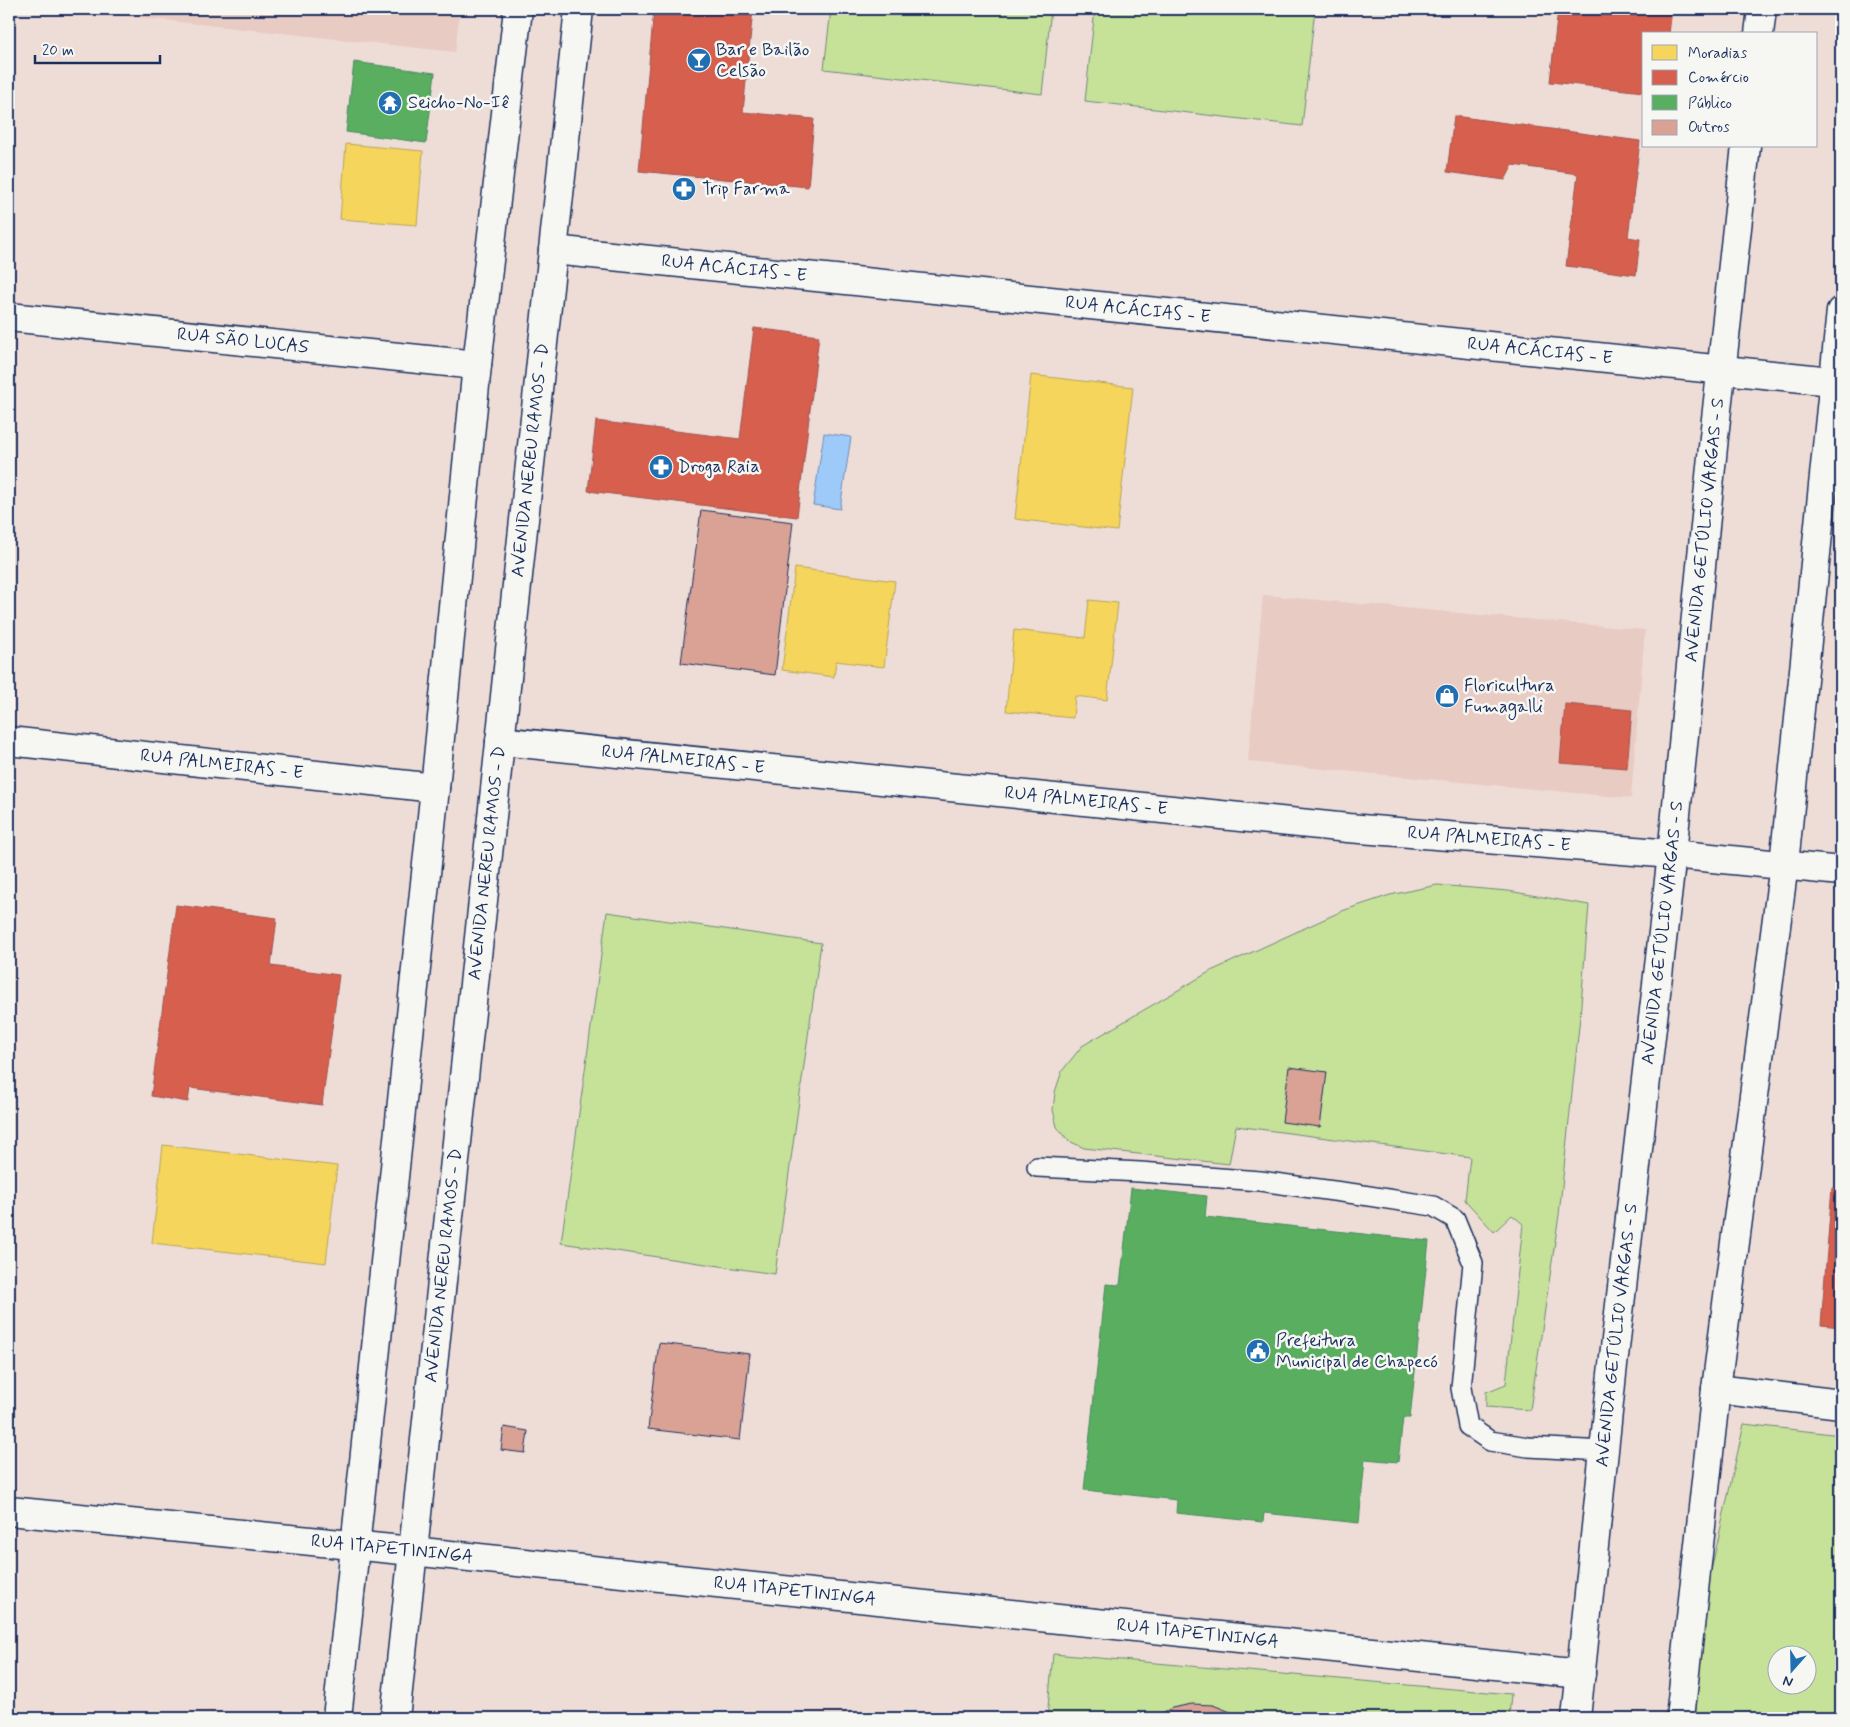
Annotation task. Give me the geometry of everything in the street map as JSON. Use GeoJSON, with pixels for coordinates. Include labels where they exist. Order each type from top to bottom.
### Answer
{"type":"FeatureCollection","features":[{"type":"Feature","properties":{"kind":"street"},"geometry":{"type":"LineString","coordinates":[[337,1718],[435,788],[476,365],[518,9]]}},
{"type":"Feature","properties":{"kind":"street","name":"AVENIDA NEREU RAMOS - D"},"geometry":{"type":"LineString","coordinates":[[395,1718],[579,9]]}},
{"type":"Feature","properties":{"kind":"street"},"geometry":{"type":"LineString","coordinates":[[1759,32],[1762,9]]}},
{"type":"Feature","properties":{"kind":"street","name":"AVENIDA GETÚLIO VARGAS - S"},"geometry":{"type":"LineString","coordinates":[[1576,1718],[1604,1451],[1672,854],[1721,368],[1746,148]]}},
{"type":"Feature","properties":{"kind":"street","name":"RUA ACÁCIAS - E"},"geometry":{"type":"LineString","coordinates":[[553,250],[1838,381]]}},
{"type":"Feature","properties":{"kind":"street"},"geometry":{"type":"LineString","coordinates":[[1680,1718],[1716,1390],[1784,864],[1838,381],[1841,311]]}},
{"type":"Feature","properties":{"kind":"street","name":"RUA SÃO LUCAS"},"geometry":{"type":"LineString","coordinates":[[9,317],[476,365]]}},
{"type":"Feature","properties":{"kind":"street","name":"RUA PALMEIRAS - E"},"geometry":{"type":"LineString","coordinates":[[9,741],[435,788]]}},
{"type":"Feature","properties":{"kind":"street","name":"RUA PALMEIRAS - E"},"geometry":{"type":"LineString","coordinates":[[500,741],[1348,828],[1672,854],[1841,871]]}},
{"type":"Feature","properties":{"kind":"street"},"geometry":{"type":"LineString","coordinates":[[1716,1390],[1841,1404]]}},
{"type":"Feature","properties":{"kind":"street","name":"RUA ITAPETININGA"},"geometry":{"type":"LineString","coordinates":[[9,1511],[412,1551],[1581,1674]]}},
{"type":"Feature","properties":{"kind":"lane"},"geometry":{"type":"LineString","coordinates":[[1037,1168],[1140,1172],[1260,1181],[1433,1206],[1455,1219],[1473,1263],[1461,1388],[1468,1426],[1490,1441],[1528,1447],[1604,1451]]}},
{"type":"Feature","properties":{"kind":"shaded area"},"geometry":{"type":"Polygon","coordinates":[[[62,9],[460,9],[455,52],[62,9]]]}},
{"type":"Feature","properties":{"kind":"shaded area","name":"Floricultura Fumagalli"},"geometry":{"type":"Polygon","coordinates":[[[1263,595],[1645,630],[1631,798],[1248,762],[1263,595]]]}},
{"type":"Feature","properties":{"kind":"green space"},"geometry":{"type":"Polygon","coordinates":[[[831,9],[1051,9],[1042,94],[824,69],[831,9]]]}},
{"type":"Feature","properties":{"kind":"green space"},"geometry":{"type":"Polygon","coordinates":[[[1095,9],[1315,9],[1302,126],[1085,101],[1095,9]]]}},
{"type":"Feature","properties":{"kind":"green space"},"geometry":{"type":"Polygon","coordinates":[[[1437,885],[1508,891],[1589,905],[1580,1017],[1559,1215],[1530,1410],[1486,1407],[1486,1392],[1506,1384],[1523,1224],[1512,1215],[1494,1232],[1465,1200],[1470,1157],[1236,1126],[1229,1164],[1084,1148],[1069,1141],[1057,1127],[1053,1110],[1055,1092],[1062,1071],[1082,1046],[1211,971],[1342,911],[1390,895],[1437,885]]]}},
{"type":"Feature","properties":{"kind":"green space"},"geometry":{"type":"Polygon","coordinates":[[[607,912],[821,943],[775,1274],[561,1243],[607,912]]]}},
{"type":"Feature","properties":{"kind":"green space"},"geometry":{"type":"Polygon","coordinates":[[[1744,1424],[1841,1435],[1841,1718],[1678,1718],[1744,1424]]]}},
{"type":"Feature","properties":{"kind":"green space"},"geometry":{"type":"Polygon","coordinates":[[[1053,1654],[1511,1694],[1509,1718],[1047,1718],[1053,1654]]]}},
{"type":"Feature","properties":{"kind":"water"},"geometry":{"type":"Polygon","coordinates":[[[824,433],[851,437],[840,509],[813,505],[824,433]]]}},
{"type":"Feature","properties":{"kind":"building: Moradias"},"geometry":{"type":"Polygon","coordinates":[[[346,144],[423,151],[417,225],[340,219],[346,144]]]}},
{"type":"Feature","properties":{"kind":"building: Moradias"},"geometry":{"type":"Polygon","coordinates":[[[1031,375],[1133,387],[1117,531],[1015,519],[1031,375]]]}},
{"type":"Feature","properties":{"kind":"building: Moradias"},"geometry":{"type":"Polygon","coordinates":[[[795,568],[895,581],[884,667],[836,661],[834,677],[782,670],[795,568]]]}},
{"type":"Feature","properties":{"kind":"building: Moradias"},"geometry":{"type":"Polygon","coordinates":[[[1089,600],[1118,603],[1107,700],[1075,696],[1073,718],[1006,711],[1014,630],[1085,638],[1089,600]]]}},
{"type":"Feature","properties":{"kind":"building: Moradias"},"geometry":{"type":"Polygon","coordinates":[[[163,1145],[337,1166],[326,1263],[152,1243],[163,1145]]]}},
{"type":"Feature","properties":{"kind":"building: Comércio","name":"Bar e Bailão Celsão"},"geometry":{"type":"Polygon","coordinates":[[[654,9],[753,9],[743,112],[814,119],[808,187],[639,171],[654,9]]]}},
{"type":"Feature","properties":{"kind":"building: Comércio"},"geometry":{"type":"Polygon","coordinates":[[[1558,9],[1672,9],[1669,32],[1642,32],[1642,92],[1550,82],[1558,9]]]}},
{"type":"Feature","properties":{"kind":"building: Comércio"},"geometry":{"type":"Polygon","coordinates":[[[1454,116],[1640,141],[1628,237],[1640,239],[1636,275],[1566,266],[1578,174],[1513,165],[1505,180],[1447,172],[1454,116]]]}},
{"type":"Feature","properties":{"kind":"building: Comércio"},"geometry":{"type":"Polygon","coordinates":[[[754,328],[819,336],[797,517],[588,491],[596,421],[740,439],[754,328]]]}},
{"type":"Feature","properties":{"kind":"building: Comércio"},"geometry":{"type":"Polygon","coordinates":[[[1565,704],[1632,710],[1627,768],[1560,763],[1565,704]]]}},
{"type":"Feature","properties":{"kind":"building: Comércio"},"geometry":{"type":"Polygon","coordinates":[[[176,905],[277,918],[271,966],[339,975],[322,1105],[190,1088],[188,1102],[151,1096],[176,905]]]}},
{"type":"Feature","properties":{"kind":"building: Comércio"},"geometry":{"type":"Polygon","coordinates":[[[1832,1188],[1841,1189],[1841,1327],[1821,1325],[1832,1188]]]}},
{"type":"Feature","properties":{"kind":"building: Público","name":"Seicho-No-Iê"},"geometry":{"type":"Polygon","coordinates":[[[354,62],[435,73],[426,143],[346,132],[354,62]]]}},
{"type":"Feature","properties":{"kind":"building: Público","name":"Prefeitura Municipal de Chapecó"},"geometry":{"type":"Polygon","coordinates":[[[1131,1188],[1207,1196],[1205,1217],[1429,1241],[1410,1418],[1403,1418],[1398,1462],[1365,1459],[1359,1523],[1264,1513],[1263,1522],[1176,1513],[1177,1500],[1084,1490],[1106,1284],[1120,1285],[1131,1188]]]}},
{"type":"Feature","properties":{"kind":"building: Outros"},"geometry":{"type":"Polygon","coordinates":[[[701,510],[793,522],[775,675],[681,663],[701,510]]]}},
{"type":"Feature","properties":{"kind":"building: Outros"},"geometry":{"type":"Polygon","coordinates":[[[1289,1067],[1327,1072],[1320,1127],[1282,1122],[1289,1067]]]}},
{"type":"Feature","properties":{"kind":"building: Outros"},"geometry":{"type":"Polygon","coordinates":[[[659,1343],[750,1354],[740,1440],[648,1429],[659,1343]]]}},
{"type":"Feature","properties":{"kind":"building: Outros"},"geometry":{"type":"Polygon","coordinates":[[[504,1427],[528,1431],[525,1453],[501,1450],[504,1427]]]}},
{"type":"Feature","properties":{"kind":"building: Outros"},"geometry":{"type":"Polygon","coordinates":[[[1192,1704],[1213,1705],[1240,1718],[1152,1718],[1172,1708],[1192,1704]]]}},
{"type":"Feature","properties":{"kind":"place","name":"Bar e Bailão Celsão"},"geometry":{"type":"Point","coordinates":[699,60]}},
{"type":"Feature","properties":{"kind":"place","name":"Seicho-No-Iê"},"geometry":{"type":"Point","coordinates":[390,103]}},
{"type":"Feature","properties":{"kind":"place","name":"Trip Farma"},"geometry":{"type":"Point","coordinates":[684,189]}},
{"type":"Feature","properties":{"kind":"place","name":"Droga Raia"},"geometry":{"type":"Point","coordinates":[661,467]}},
{"type":"Feature","properties":{"kind":"place","name":"Floricultura Fumagalli"},"geometry":{"type":"Point","coordinates":[1447,696]}},
{"type":"Feature","properties":{"kind":"place","name":"Prefeitura Municipal de Chapecó"},"geometry":{"type":"Point","coordinates":[1258,1351]}}]}
